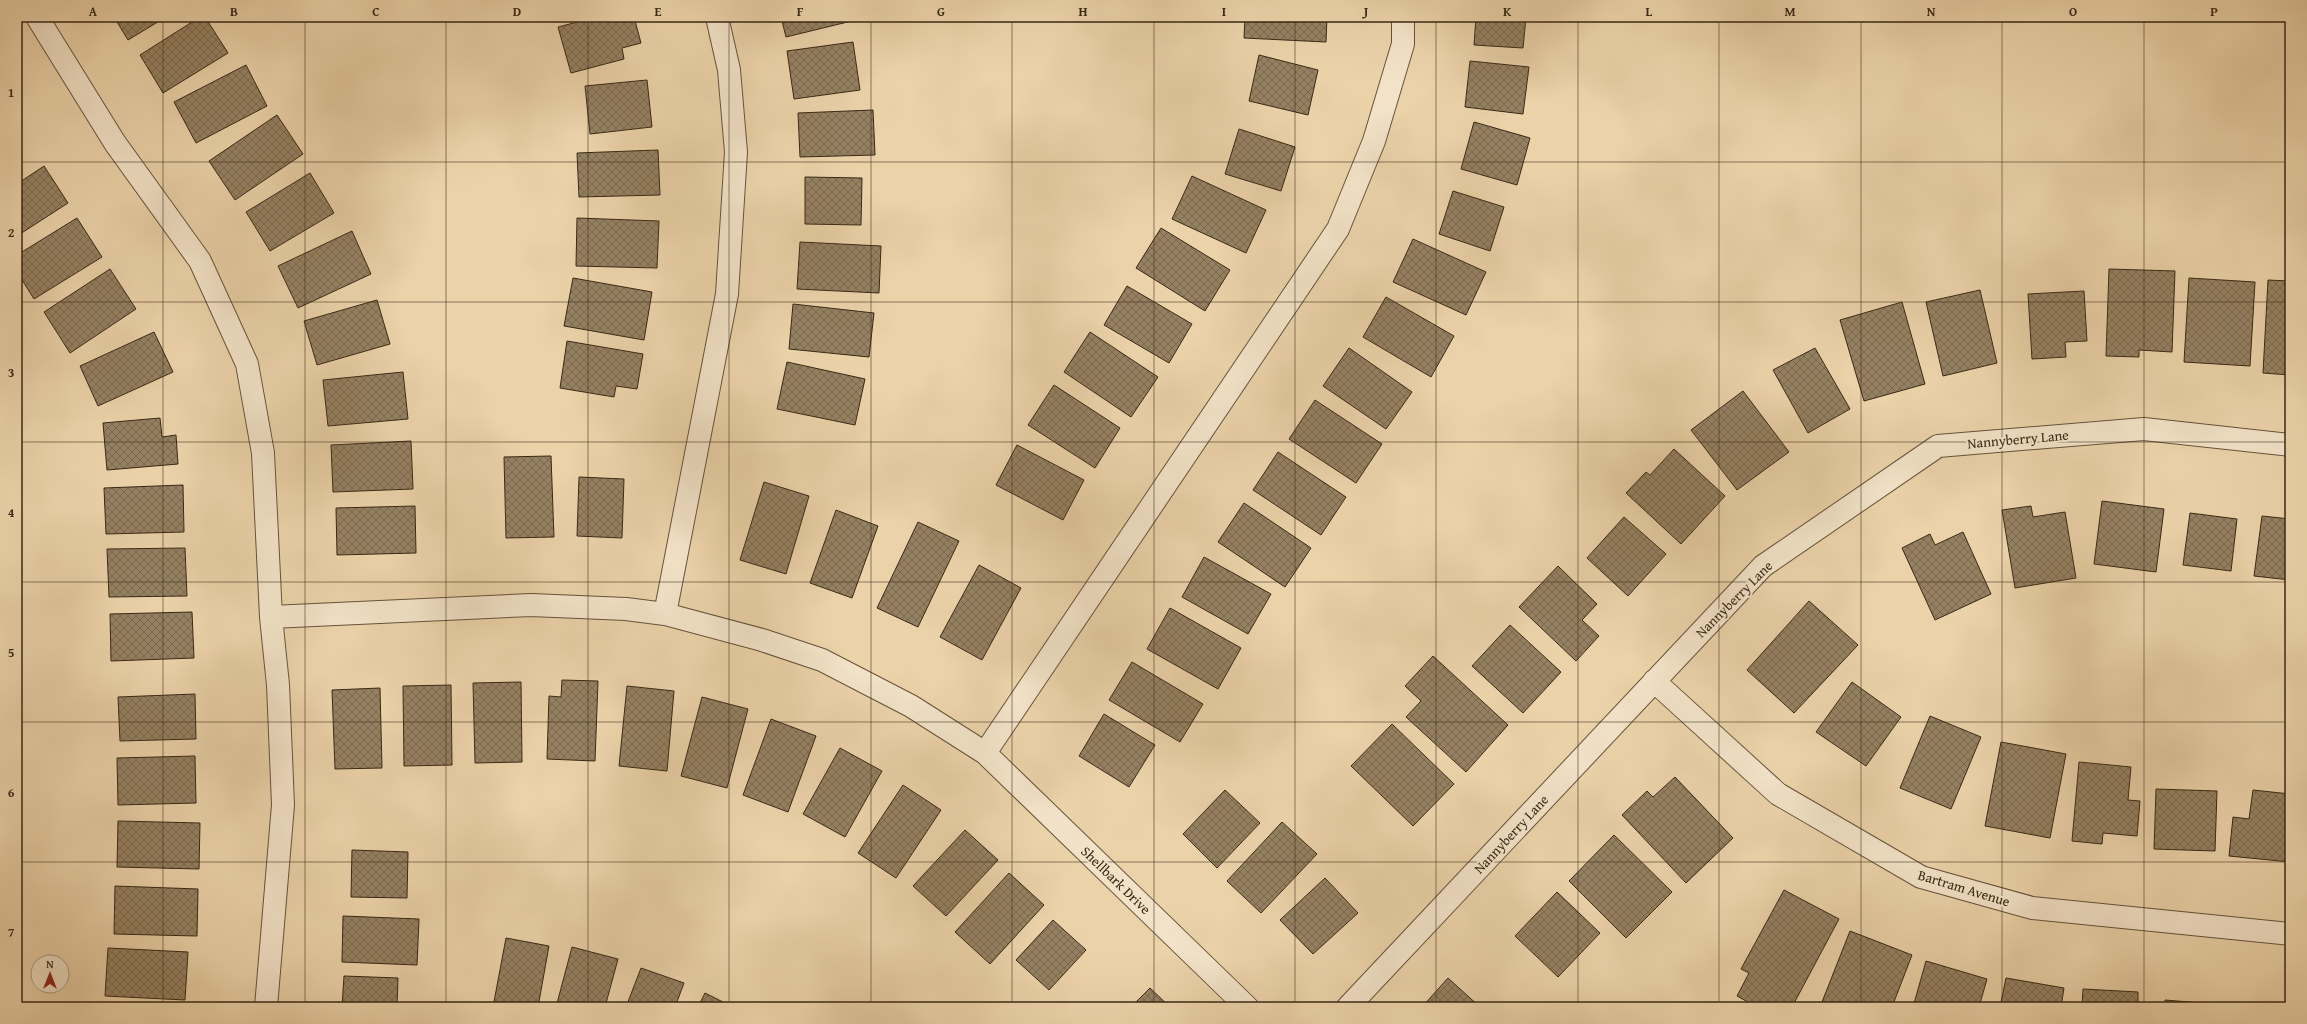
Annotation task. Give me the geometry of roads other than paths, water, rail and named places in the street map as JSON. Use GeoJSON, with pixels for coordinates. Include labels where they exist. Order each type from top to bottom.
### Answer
{"type":"FeatureCollection","features":[{"type":"Feature","properties":{"kind":"street"},"geometry":{"type":"LineString","coordinates":[[37,17],[115,144],[200,261],[247,364],[263,453],[271,617],[278,685],[283,805],[266,1007]]}},
{"type":"Feature","properties":{"kind":"street"},"geometry":{"type":"LineString","coordinates":[[665,614],[728,294],[736,152],[729,70],[716,17]]}},
{"type":"Feature","properties":{"kind":"street"},"geometry":{"type":"LineString","coordinates":[[985,753],[1338,229],[1376,133],[1403,44],[1403,17]]}},
{"type":"Feature","properties":{"kind":"street","name":"Nannyberry Lane"},"geometry":{"type":"LineString","coordinates":[[1348,1007],[1763,566],[1938,446],[2144,429],[2290,445]]}},
{"type":"Feature","properties":{"kind":"street","name":"Shellbark Drive"},"geometry":{"type":"LineString","coordinates":[[271,617],[531,605],[626,609],[665,614],[762,640],[822,660],[910,706],[985,753],[1247,1007]]}},
{"type":"Feature","properties":{"kind":"street","name":"Bartram Avenue"},"geometry":{"type":"LineString","coordinates":[[1654,681],[1778,794],[1921,877],[2032,908],[2290,934]]}}]}
